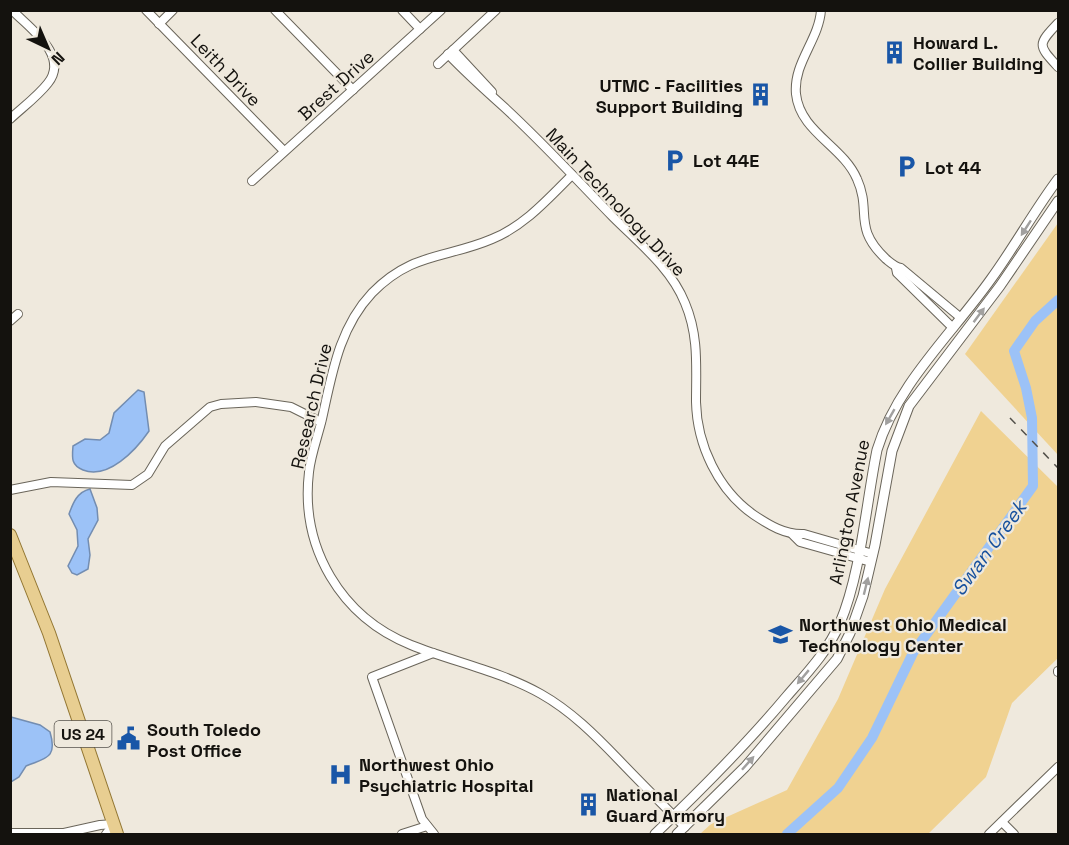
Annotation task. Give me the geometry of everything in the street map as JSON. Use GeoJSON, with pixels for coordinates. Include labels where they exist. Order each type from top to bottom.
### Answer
{"type":"FeatureCollection","features":[{"type":"Feature","properties":{"kind":"main road","name":"US 24"},"geometry":{"type":"LineString","coordinates":[[10,535],[49,633],[112,831]]}},
{"type":"Feature","properties":{"kind":"street"},"geometry":{"type":"LineString","coordinates":[[10,118],[46,85],[55,68],[55,61],[50,50],[12,10]]}},
{"type":"Feature","properties":{"kind":"street","name":"Leith Drive"},"geometry":{"type":"LineString","coordinates":[[146,10],[284,151]]}},
{"type":"Feature","properties":{"kind":"street"},"geometry":{"type":"LineString","coordinates":[[159,24],[172,10]]}},
{"type":"Feature","properties":{"kind":"street"},"geometry":{"type":"LineString","coordinates":[[275,10],[353,90]]}},
{"type":"Feature","properties":{"kind":"street"},"geometry":{"type":"LineString","coordinates":[[402,10],[420,29]]}},
{"type":"Feature","properties":{"kind":"street","name":"Brest Drive"},"geometry":{"type":"LineString","coordinates":[[252,181],[441,10]]}},
{"type":"Feature","properties":{"kind":"street"},"geometry":{"type":"LineString","coordinates":[[438,64],[496,10]]}},
{"type":"Feature","properties":{"kind":"street"},"geometry":{"type":"LineString","coordinates":[[821,10],[818,27],[797,75],[798,102],[808,123],[854,172],[861,191],[863,221],[877,250],[953,328]]}},
{"type":"Feature","properties":{"kind":"street"},"geometry":{"type":"LineString","coordinates":[[1059,23],[1044,37],[1041,44],[1044,52],[1059,67]]}},
{"type":"Feature","properties":{"kind":"street","name":"Main Technology Drive"},"geometry":{"type":"LineString","coordinates":[[451,52],[482,80],[504,107],[662,266],[684,301],[692,323],[696,345],[696,403],[699,425],[709,458],[733,496],[749,512],[770,525],[793,535],[804,534],[858,555],[872,558]]}},
{"type":"Feature","properties":{"kind":"street","name":"Research Drive"},"geometry":{"type":"LineString","coordinates":[[572,175],[537,210],[511,230],[485,242],[417,261],[379,286],[358,310],[343,338],[309,472],[309,506],[313,535],[322,563],[338,589],[360,614],[391,637],[527,686],[556,704],[585,725],[685,827]]}},
{"type":"Feature","properties":{"kind":"street","name":"Arlington Avenue"},"geometry":{"type":"LineString","coordinates":[[655,834],[741,749],[822,655],[831,641],[846,606],[883,429],[909,386],[992,279],[1059,179]]}},
{"type":"Feature","properties":{"kind":"street","name":"Arlington Avenue"},"geometry":{"type":"LineString","coordinates":[[677,834],[746,767],[837,659],[850,633],[863,596],[892,452],[909,406],[995,293],[1059,201]]}},
{"type":"Feature","properties":{"kind":"street"},"geometry":{"type":"LineString","coordinates":[[896,268],[901,268],[961,318],[962,325],[916,384],[909,406]]}},
{"type":"Feature","properties":{"kind":"street"},"geometry":{"type":"LineString","coordinates":[[10,321],[18,314]]}},
{"type":"Feature","properties":{"kind":"street"},"geometry":{"type":"LineString","coordinates":[[10,490],[51,482],[132,485],[148,474],[165,446],[210,407],[256,402],[291,407],[321,422]]}},
{"type":"Feature","properties":{"kind":"street"},"geometry":{"type":"LineString","coordinates":[[433,653],[372,677],[422,819],[434,834]]}},
{"type":"Feature","properties":{"kind":"street"},"geometry":{"type":"LineString","coordinates":[[989,834],[1059,767]]}},
{"type":"Feature","properties":{"kind":"street"},"geometry":{"type":"LineString","coordinates":[[1002,822],[1014,834]]}},
{"type":"Feature","properties":{"kind":"street"},"geometry":{"type":"LineString","coordinates":[[11,834],[64,833],[100,825],[112,831]]}},
{"type":"Feature","properties":{"kind":"street"},"geometry":{"type":"LineString","coordinates":[[402,834],[427,825]]}},
{"type":"Feature","properties":{"kind":"shaded area"},"geometry":{"type":"Polygon","coordinates":[[[1058,223],[1058,455],[965,354],[1058,223]]]}},
{"type":"Feature","properties":{"kind":"shaded area"},"geometry":{"type":"Polygon","coordinates":[[[981,411],[1058,487],[1058,658],[1012,703],[986,777],[928,834],[700,834],[711,824],[787,790],[838,699],[885,589],[981,411]]]}},
{"type":"Feature","properties":{"kind":"water"},"geometry":{"type":"Polygon","coordinates":[[[138,390],[144,392],[149,431],[143,439],[129,454],[102,471],[92,472],[76,466],[73,446],[85,439],[100,440],[109,433],[114,413],[138,390]]]}},
{"type":"Feature","properties":{"kind":"water"},"geometry":{"type":"Polygon","coordinates":[[[90,489],[97,508],[98,520],[88,539],[90,555],[88,569],[77,575],[72,573],[68,566],[78,546],[77,530],[69,514],[79,495],[90,489]]]}},
{"type":"Feature","properties":{"kind":"water"},"geometry":{"type":"Polygon","coordinates":[[[11,717],[40,725],[50,732],[52,748],[48,756],[26,766],[19,777],[11,782],[11,717]]]}},
{"type":"Feature","properties":{"kind":"waterway","name":"Swan Creek"},"geometry":{"type":"LineString","coordinates":[[787,834],[838,788],[872,738],[913,653],[1033,486],[1032,418],[1026,388],[1014,351],[1035,321],[1058,300]]}},
{"type":"Feature","properties":{"kind":"railway"},"geometry":{"type":"LineString","coordinates":[[1010,418],[1058,468]]}},
{"type":"Feature","properties":{"kind":"place","name":"Howard L. Collier Building"},"geometry":{"type":"Point","coordinates":[895,52]}},
{"type":"Feature","properties":{"kind":"place","name":"UTMC - Facilities Support Building"},"geometry":{"type":"Point","coordinates":[761,95]}},
{"type":"Feature","properties":{"kind":"place","name":"Lot 44E"},"geometry":{"type":"Point","coordinates":[675,160]}},
{"type":"Feature","properties":{"kind":"place","name":"Lot 44"},"geometry":{"type":"Point","coordinates":[907,167]}},
{"type":"Feature","properties":{"kind":"place","name":"Northwest Ohio Medical Technology Center"},"geometry":{"type":"Point","coordinates":[781,634]}},
{"type":"Feature","properties":{"kind":"place","name":"South Toledo Post Office"},"geometry":{"type":"Point","coordinates":[129,739]}},
{"type":"Feature","properties":{"kind":"place","name":"Northwest Ohio Psychiatric Hospital"},"geometry":{"type":"Point","coordinates":[341,774]}},
{"type":"Feature","properties":{"kind":"place","name":"National Guard Armory"},"geometry":{"type":"Point","coordinates":[588,804]}}]}
